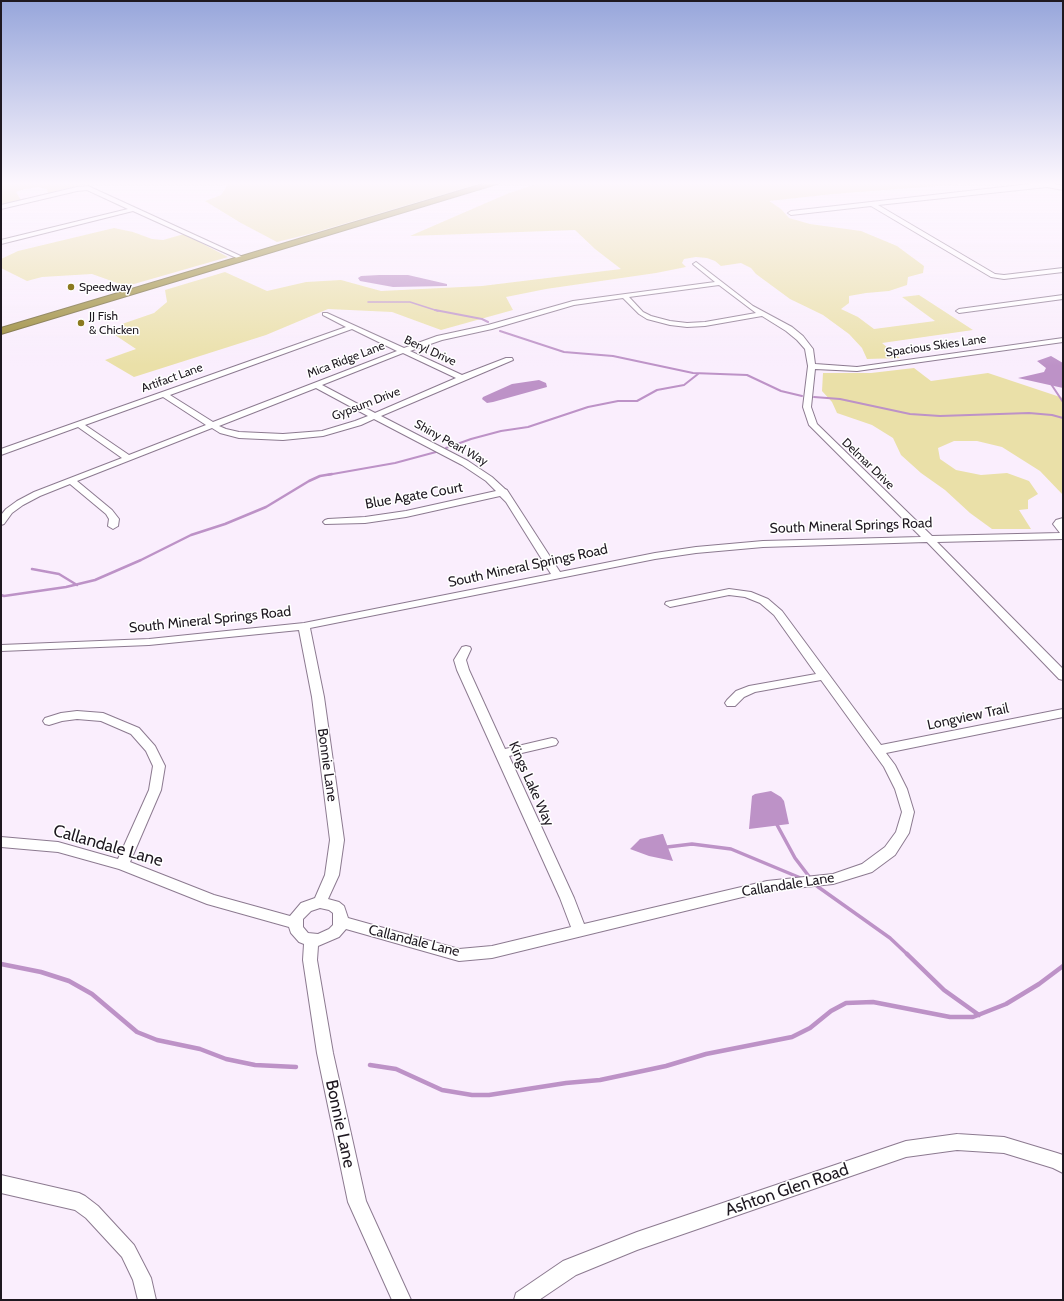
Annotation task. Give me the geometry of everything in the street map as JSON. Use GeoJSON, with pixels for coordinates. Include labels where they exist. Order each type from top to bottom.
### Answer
{"type":"FeatureCollection","features":[{"type":"Feature","properties":{"kind":"highway"},"geometry":{"type":"LineString","coordinates":[[1,331],[294,244]]}},
{"type":"Feature","properties":{"kind":"street"},"geometry":{"type":"LineString","coordinates":[[209,244],[243,259]]}},
{"type":"Feature","properties":{"kind":"street"},"geometry":{"type":"LineString","coordinates":[[938,244],[993,276],[1004,277],[1063,270]]}},
{"type":"Feature","properties":{"kind":"street","name":"Delmar Drive"},"geometry":{"type":"LineString","coordinates":[[696,264],[751,307],[789,329],[800,338],[809,349],[812,366],[807,407],[813,425],[928,538],[1063,676]]}},
{"type":"Feature","properties":{"kind":"street"},"geometry":{"type":"LineString","coordinates":[[1054,271],[1063,276]]}},
{"type":"Feature","properties":{"kind":"street","name":"Mica Ridge Lane"},"geometry":{"type":"LineString","coordinates":[[1,522],[9,511],[20,503],[70,480],[440,338],[489,327],[573,303],[722,283]]}},
{"type":"Feature","properties":{"kind":"street"},"geometry":{"type":"LineString","coordinates":[[624,296],[640,313],[649,318],[670,324],[705,324],[763,314]]}},
{"type":"Feature","properties":{"kind":"street"},"geometry":{"type":"LineString","coordinates":[[959,311],[1063,297]]}},
{"type":"Feature","properties":{"kind":"street","name":"Beryl Drive"},"geometry":{"type":"LineString","coordinates":[[324,314],[462,378]]}},
{"type":"Feature","properties":{"kind":"street","name":"Artifact Lane"},"geometry":{"type":"LineString","coordinates":[[1,452],[352,326]]}},
{"type":"Feature","properties":{"kind":"street","name":"Spacious Skies Lane"},"geometry":{"type":"LineString","coordinates":[[812,366],[857,369],[1063,340]]}},
{"type":"Feature","properties":{"kind":"street","name":"Gypsum Drive"},"geometry":{"type":"LineString","coordinates":[[163,394],[223,431],[239,435],[282,437],[323,432],[358,423],[462,378],[509,360]]}},
{"type":"Feature","properties":{"kind":"street","name":"Shiny Pearl Way"},"geometry":{"type":"LineString","coordinates":[[316,385],[465,463],[489,478],[510,500],[557,576]]}},
{"type":"Feature","properties":{"kind":"street"},"geometry":{"type":"LineString","coordinates":[[79,424],[128,458]]}},
{"type":"Feature","properties":{"kind":"street"},"geometry":{"type":"LineString","coordinates":[[70,480],[109,512],[114,520],[113,526]]}},
{"type":"Feature","properties":{"kind":"street","name":"Blue Agate Court"},"geometry":{"type":"LineString","coordinates":[[328,522],[365,520],[406,514],[504,492]]}},
{"type":"Feature","properties":{"kind":"street"},"geometry":{"type":"LineString","coordinates":[[1063,522],[1059,522],[1058,524],[1063,531]]}},
{"type":"Feature","properties":{"kind":"street","name":"South Mineral Springs Road"},"geometry":{"type":"LineString","coordinates":[[1,648],[142,643],[304,626],[655,556],[696,550],[763,544],[928,538],[1063,536]]}},
{"type":"Feature","properties":{"kind":"street","name":"Callandale Lane"},"geometry":{"type":"LineString","coordinates":[[341,922],[459,955],[492,952],[767,886],[833,879],[867,868],[890,851],[902,834],[908,812],[900,789],[889,765],[778,613],[764,601],[747,594],[728,592],[670,604]]}},
{"type":"Feature","properties":{"kind":"street","name":"Bonnie Lane"},"geometry":{"type":"LineString","coordinates":[[304,626],[318,697],[337,840],[332,875],[320,902]]}},
{"type":"Feature","properties":{"kind":"street","name":"Kings Lake Way"},"geometry":{"type":"LineString","coordinates":[[466,649],[460,660],[463,670],[567,898],[580,932]]}},
{"type":"Feature","properties":{"kind":"street"},"geometry":{"type":"LineString","coordinates":[[731,703],[740,694],[754,689],[824,676]]}},
{"type":"Feature","properties":{"kind":"street","name":"Longview Trail"},"geometry":{"type":"LineString","coordinates":[[878,750],[1063,713]]}},
{"type":"Feature","properties":{"kind":"street"},"geometry":{"type":"LineString","coordinates":[[49,721],[61,717],[77,715],[103,717],[135,731],[151,749],[159,766],[155,790],[122,866]]}},
{"type":"Feature","properties":{"kind":"street"},"geometry":{"type":"LineString","coordinates":[[501,754],[552,742]]}},
{"type":"Feature","properties":{"kind":"street","name":"Callandale Lane"},"geometry":{"type":"LineString","coordinates":[[1,842],[58,847],[122,866],[212,900],[295,923]]}},
{"type":"Feature","properties":{"kind":"street"},"geometry":{"type":"LineString","coordinates":[[320,902],[334,906],[341,915],[341,922],[334,933],[327,938],[312,940],[304,938],[299,934],[295,923],[296,917],[300,911],[320,902]]}},
{"type":"Feature","properties":{"kind":"street","name":"Bonnie Lane"},"geometry":{"type":"LineString","coordinates":[[312,940],[310,960],[325,1053],[356,1202],[402,1300]]}},
{"type":"Feature","properties":{"kind":"street","name":"Ashton Glen Road"},"geometry":{"type":"LineString","coordinates":[[524,1300],[570,1268],[637,1242],[906,1149],[957,1142],[1004,1145],[1057,1161],[1063,1165]]}},
{"type":"Feature","properties":{"kind":"street"},"geometry":{"type":"LineString","coordinates":[[1,1184],[79,1202],[92,1212],[128,1251],[142,1278],[147,1300]]}},
{"type":"Feature","properties":{"kind":"shaded area"},"geometry":{"type":"Polygon","coordinates":[[[48,244],[203,244],[228,257],[134,284],[120,284],[92,274],[42,277],[27,281],[1,268],[1,259],[18,251],[48,244]]]}},
{"type":"Feature","properties":{"kind":"shaded area"},"geometry":{"type":"Polygon","coordinates":[[[589,244],[892,244],[897,246],[924,266],[923,273],[908,277],[907,285],[889,291],[849,296],[849,303],[841,309],[858,317],[874,329],[935,321],[902,297],[919,295],[973,330],[882,343],[900,358],[867,359],[862,348],[849,334],[823,315],[790,299],[756,274],[751,268],[741,263],[721,266],[715,261],[707,258],[696,257],[684,259],[682,263],[686,267],[656,273],[546,289],[506,297],[513,310],[441,330],[392,312],[328,309],[266,335],[134,377],[105,360],[136,349],[112,333],[124,329],[122,324],[154,313],[167,302],[165,290],[225,272],[267,291],[306,282],[341,280],[381,291],[482,286],[621,269],[589,244]]]}},
{"type":"Feature","properties":{"kind":"shaded area"},"geometry":{"type":"Polygon","coordinates":[[[408,275],[447,284],[447,286],[393,287],[360,281],[358,278],[361,276],[408,275]]]}},
{"type":"Feature","properties":{"kind":"shaded area"},"geometry":{"type":"Polygon","coordinates":[[[1051,356],[1063,363],[1063,388],[1018,378],[1044,372],[1046,368],[1037,361],[1051,356]]]}},
{"type":"Feature","properties":{"kind":"shaded area"},"geometry":{"type":"Polygon","coordinates":[[[914,368],[931,381],[988,373],[1063,398],[1063,495],[1040,471],[1002,447],[977,441],[954,441],[938,448],[940,459],[956,470],[981,475],[1007,473],[1029,481],[1038,494],[1028,500],[1028,509],[1019,510],[1031,529],[992,529],[970,513],[945,490],[921,473],[901,455],[893,438],[872,425],[837,413],[832,402],[822,391],[823,373],[871,373],[914,368]]]}},
{"type":"Feature","properties":{"kind":"shaded area"},"geometry":{"type":"Polygon","coordinates":[[[539,380],[546,383],[547,387],[493,402],[487,403],[482,399],[483,397],[512,384],[539,380]]]}},
{"type":"Feature","properties":{"kind":"shaded area"},"geometry":{"type":"Polygon","coordinates":[[[771,791],[781,797],[784,801],[789,824],[749,829],[752,796],[771,791]]]}},
{"type":"Feature","properties":{"kind":"shaded area"},"geometry":{"type":"Polygon","coordinates":[[[663,834],[673,861],[649,856],[630,849],[640,839],[663,834]]]}},
{"type":"Feature","properties":{"kind":"waterway"},"geometry":{"type":"LineString","coordinates":[[368,302],[410,302],[438,311]]}},
{"type":"Feature","properties":{"kind":"waterway"},"geometry":{"type":"LineString","coordinates":[[435,310],[482,319],[488,322]]}},
{"type":"Feature","properties":{"kind":"waterway"},"geometry":{"type":"LineString","coordinates":[[500,331],[564,352],[613,356],[693,373],[747,375],[781,391],[802,396]]}},
{"type":"Feature","properties":{"kind":"waterway"},"geometry":{"type":"LineString","coordinates":[[446,448],[471,439],[501,431],[528,427],[588,407],[618,401],[637,401],[657,390],[684,385],[698,374]]}},
{"type":"Feature","properties":{"kind":"waterway"},"geometry":{"type":"LineString","coordinates":[[1051,384],[1063,402]]}},
{"type":"Feature","properties":{"kind":"waterway"},"geometry":{"type":"LineString","coordinates":[[814,397],[840,399],[910,414],[940,416],[1029,413],[1052,415],[1063,418]]}},
{"type":"Feature","properties":{"kind":"waterway"},"geometry":{"type":"LineString","coordinates":[[327,475],[395,463],[436,452]]}},
{"type":"Feature","properties":{"kind":"waterway"},"geometry":{"type":"LineString","coordinates":[[76,585],[95,580],[141,560],[191,535],[225,524],[266,507],[309,481],[320,476],[332,474]]}},
{"type":"Feature","properties":{"kind":"waterway"},"geometry":{"type":"LineString","coordinates":[[32,569],[59,574],[76,585]]}},
{"type":"Feature","properties":{"kind":"waterway"},"geometry":{"type":"LineString","coordinates":[[1,595],[4,596],[76,585]]}},
{"type":"Feature","properties":{"kind":"waterway"},"geometry":{"type":"LineString","coordinates":[[776,823],[795,858],[811,879]]}},
{"type":"Feature","properties":{"kind":"waterway"},"geometry":{"type":"LineString","coordinates":[[667,847],[692,844],[731,849],[803,879]]}},
{"type":"Feature","properties":{"kind":"waterway"},"geometry":{"type":"LineString","coordinates":[[814,884],[890,938],[908,955]]}},
{"type":"Feature","properties":{"kind":"waterway"},"geometry":{"type":"LineString","coordinates":[[907,954],[944,990],[979,1015]]}},
{"type":"Feature","properties":{"kind":"waterway"},"geometry":{"type":"LineString","coordinates":[[1,964],[41,972],[69,981],[92,994],[137,1032],[157,1040],[200,1049],[226,1059],[255,1065],[296,1067]]}},
{"type":"Feature","properties":{"kind":"waterway"},"geometry":{"type":"LineString","coordinates":[[979,1015],[1006,1004],[1039,984],[1063,966]]}},
{"type":"Feature","properties":{"kind":"waterway"},"geometry":{"type":"LineString","coordinates":[[370,1065],[396,1069],[442,1090],[472,1095],[489,1095],[566,1083],[600,1080],[666,1066],[706,1054],[792,1037],[810,1028],[831,1011],[846,1003],[873,1002],[950,1017],[973,1017],[979,1015]]}},
{"type":"Feature","properties":{"kind":"place","name":"Speedway"},"geometry":{"type":"Point","coordinates":[71,287]}},
{"type":"Feature","properties":{"kind":"place","name":"JJ Fish & Chicken"},"geometry":{"type":"Point","coordinates":[81,323]}}]}
